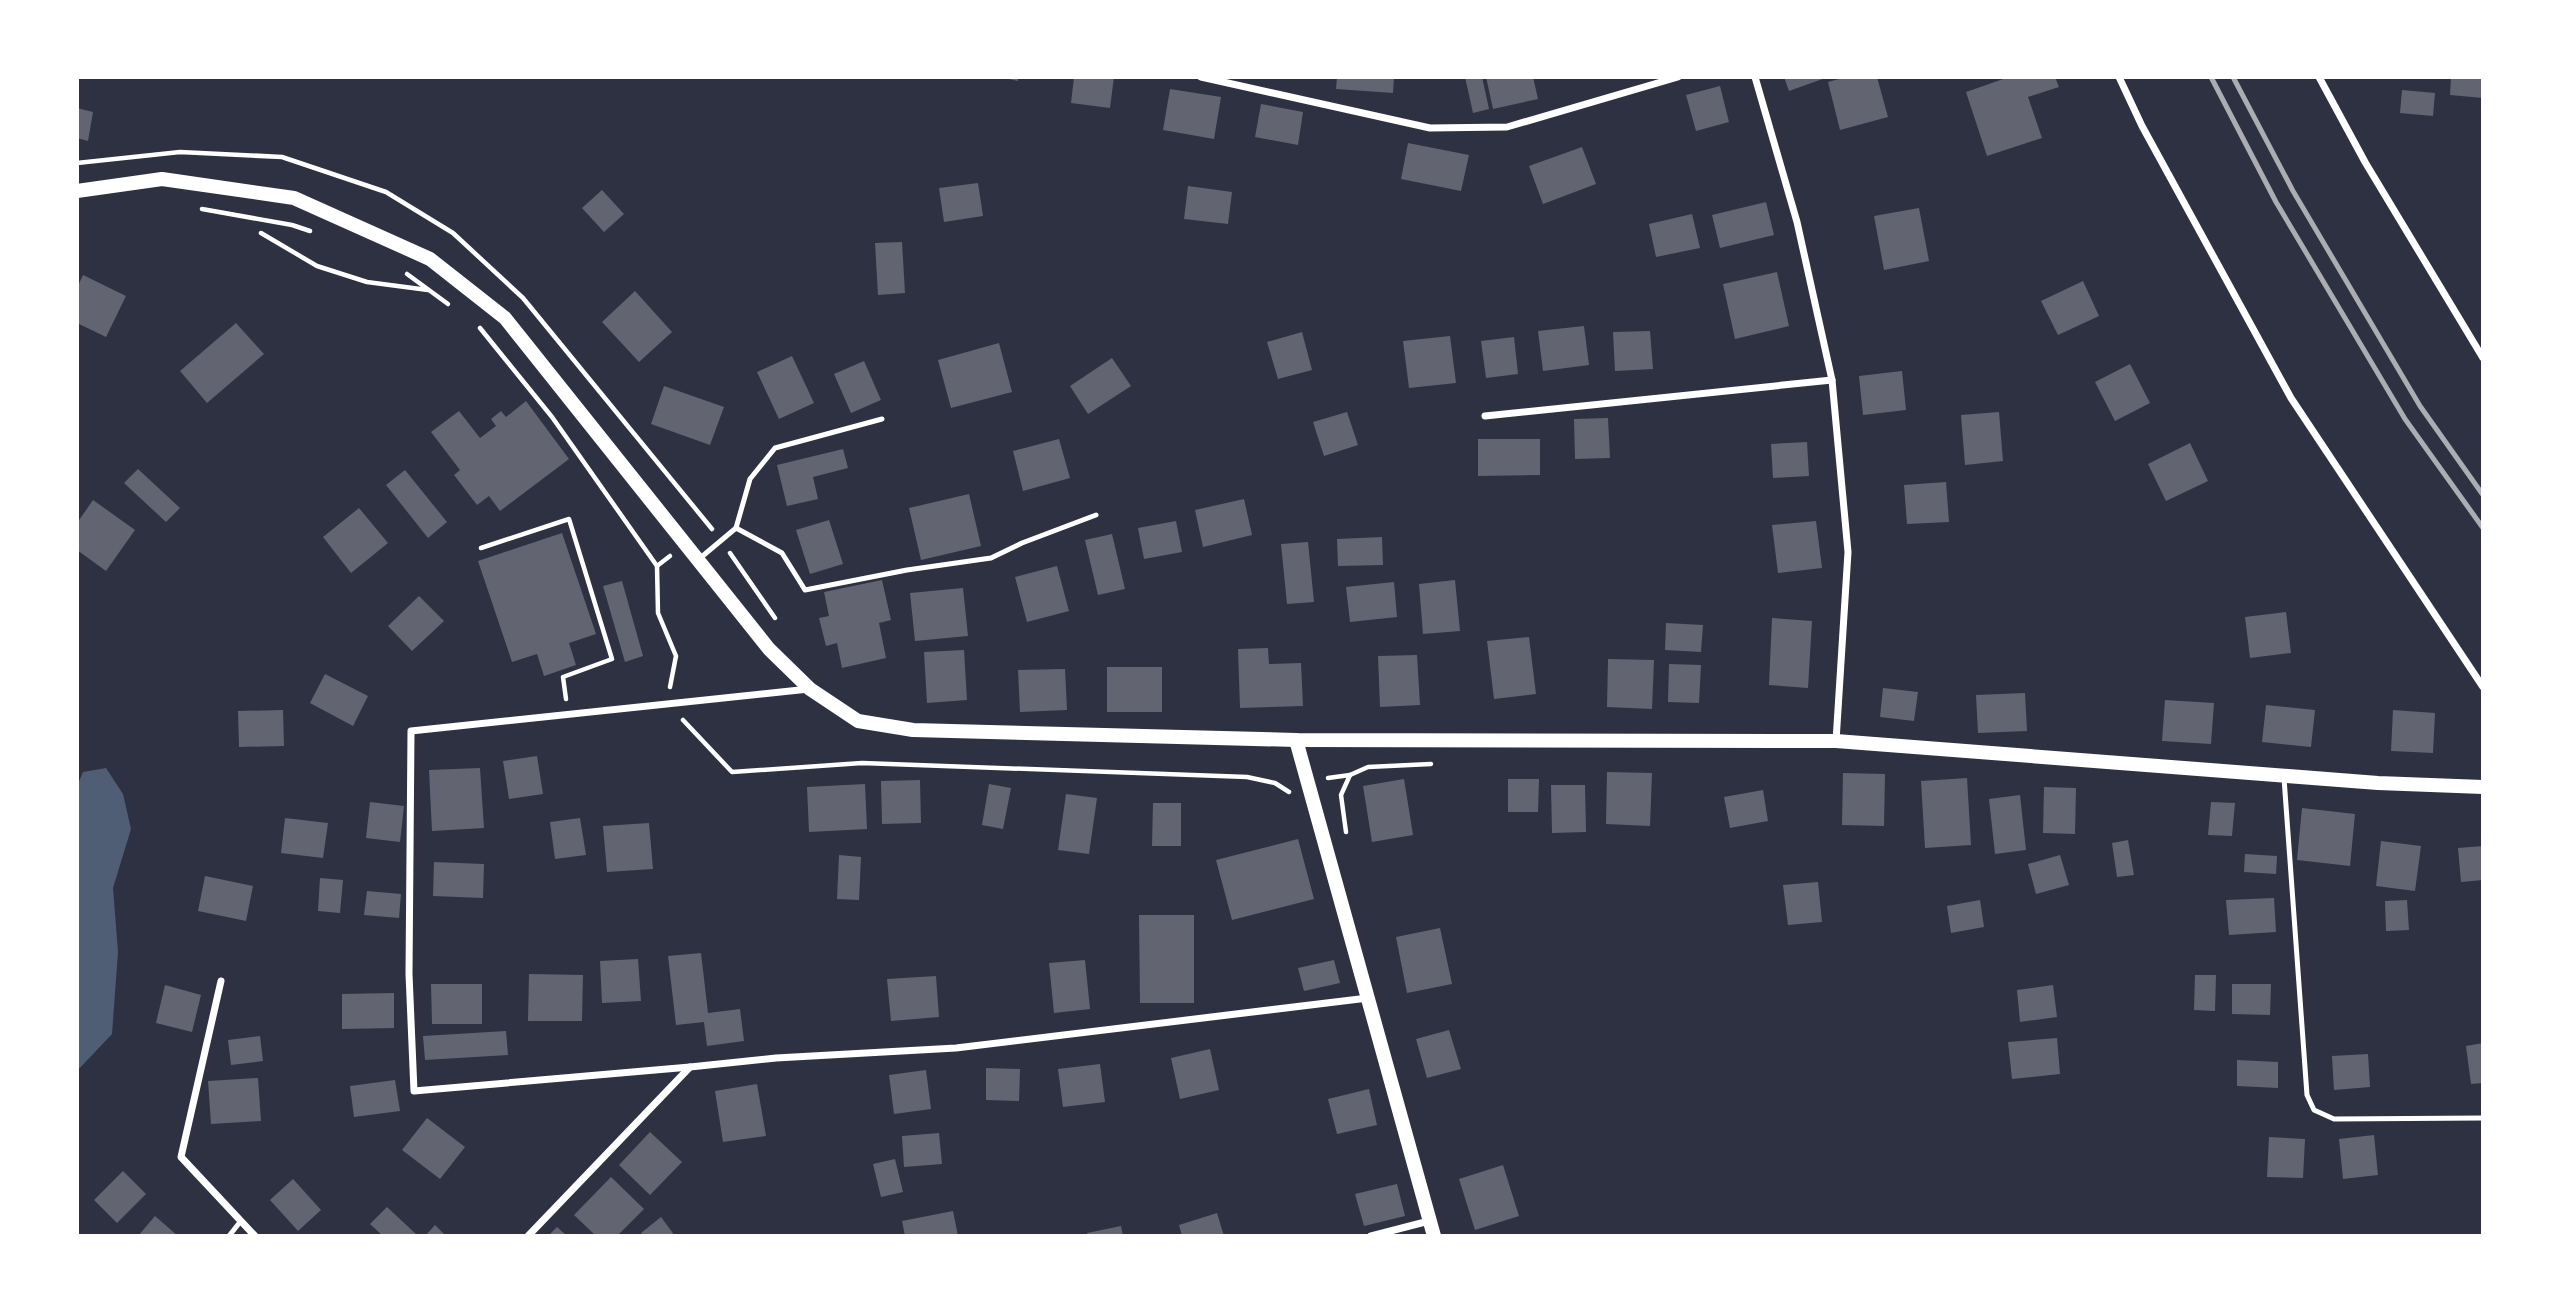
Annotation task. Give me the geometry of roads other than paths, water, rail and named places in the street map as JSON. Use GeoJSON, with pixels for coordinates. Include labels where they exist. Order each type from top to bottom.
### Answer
{"type":"FeatureCollection","features":[{"type":"Feature","properties":{"kind":"main road"},"geometry":{"type":"LineString","coordinates":[[77,191],[162,179],[295,198],[430,259],[505,318],[769,649],[810,689],[858,721],[913,730],[1296,740],[1836,741],[2378,783],[2483,787]]}},
{"type":"Feature","properties":{"kind":"main road"},"geometry":{"type":"LineString","coordinates":[[1296,740],[1434,1236]]}},
{"type":"Feature","properties":{"kind":"street"},"geometry":{"type":"LineString","coordinates":[[1201,77],[1430,128],[1443,128],[1507,127],[1678,77]]}},
{"type":"Feature","properties":{"kind":"street"},"geometry":{"type":"LineString","coordinates":[[1755,77],[1797,222],[1832,380],[1848,552],[1836,741]]}},
{"type":"Feature","properties":{"kind":"street"},"geometry":{"type":"LineString","coordinates":[[2119,77],[2142,126],[2291,398],[2483,687]]}},
{"type":"Feature","properties":{"kind":"street"},"geometry":{"type":"LineString","coordinates":[[2319,77],[2365,162],[2483,358]]}},
{"type":"Feature","properties":{"kind":"street"},"geometry":{"type":"LineString","coordinates":[[1485,416],[1832,380]]}},
{"type":"Feature","properties":{"kind":"street"},"geometry":{"type":"LineString","coordinates":[[810,689],[411,731],[409,974],[414,1091],[776,1058],[956,1048],[1368,998]]}},
{"type":"Feature","properties":{"kind":"street"},"geometry":{"type":"LineString","coordinates":[[221,981],[181,1157],[255,1236]]}},
{"type":"Feature","properties":{"kind":"street"},"geometry":{"type":"LineString","coordinates":[[528,1236],[691,1067]]}},
{"type":"Feature","properties":{"kind":"street"},"geometry":{"type":"LineString","coordinates":[[1371,1236],[1429,1220]]}},
{"type":"Feature","properties":{"kind":"lane"},"geometry":{"type":"LineString","coordinates":[[699,559],[736,528],[750,479],[775,448],[881,418]]}},
{"type":"Feature","properties":{"kind":"lane"},"geometry":{"type":"LineString","coordinates":[[736,528],[782,553],[805,590],[907,570],[991,558],[1022,543],[1096,515]]}},
{"type":"Feature","properties":{"kind":"lane"},"geometry":{"type":"LineString","coordinates":[[2283,775],[2307,1095],[2314,1110],[2334,1119],[2483,1118]]}},
{"type":"Feature","properties":{"kind":"lane"},"geometry":{"type":"LineString","coordinates":[[229,1236],[240,1222]]}},
{"type":"Feature","properties":{"kind":"water"},"geometry":{"type":"Polygon","coordinates":[[[106,768],[123,794],[131,829],[113,888],[118,952],[112,1034],[77,1071],[77,786],[83,772],[106,768]]]}},
{"type":"Feature","properties":{"kind":"railway"},"geometry":{"type":"LineString","coordinates":[[2211,77],[2276,202],[2405,419],[2483,528]]}},
{"type":"Feature","properties":{"kind":"railway"},"geometry":{"type":"LineString","coordinates":[[2233,77],[2293,191],[2420,406],[2483,495]]}}]}
